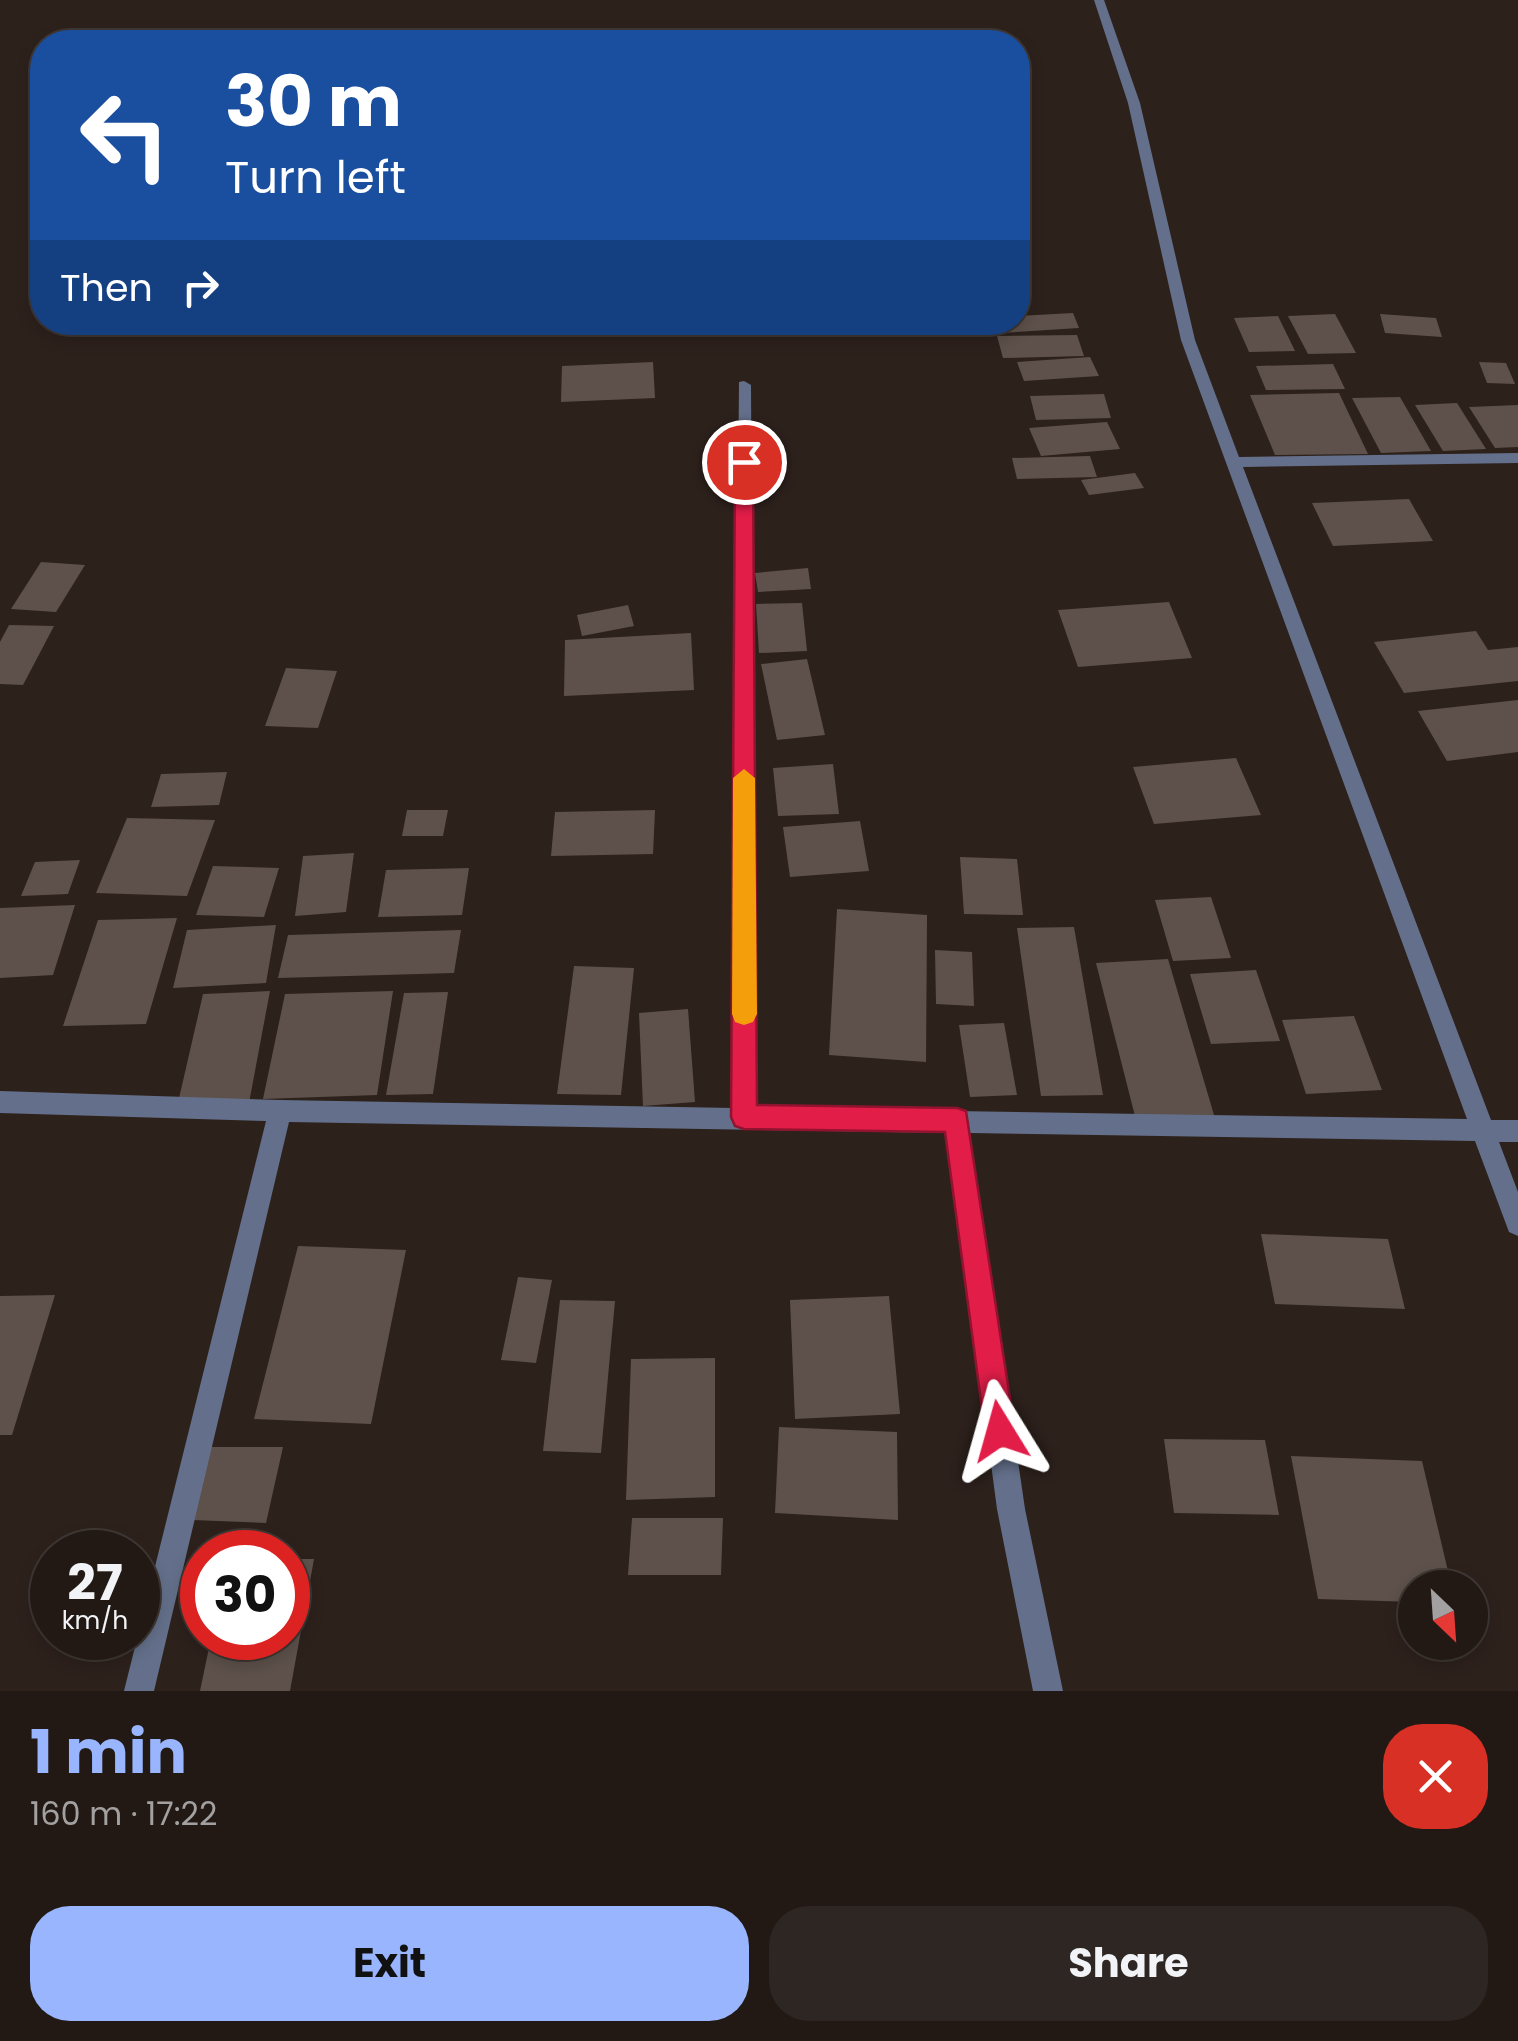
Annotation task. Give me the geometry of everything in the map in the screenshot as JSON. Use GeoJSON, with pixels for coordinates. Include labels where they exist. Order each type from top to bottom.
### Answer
{"type":"FeatureCollection","features":[{"type":"Feature","properties":{"kind":"street"},"geometry":{"type":"LineString","coordinates":[[1099,0],[1134,103],[1188,340],[1518,1224]]}},
{"type":"Feature","properties":{"kind":"street"},"geometry":{"type":"LineString","coordinates":[[744,385],[744,1117]]}},
{"type":"Feature","properties":{"kind":"street"},"geometry":{"type":"LineString","coordinates":[[1231,462],[1518,458]]}},
{"type":"Feature","properties":{"kind":"street"},"geometry":{"type":"LineString","coordinates":[[0,1102],[280,1112],[1518,1131]]}},
{"type":"Feature","properties":{"kind":"street"},"geometry":{"type":"LineString","coordinates":[[139,1691],[280,1112]]}},
{"type":"Feature","properties":{"kind":"street"},"geometry":{"type":"LineString","coordinates":[[957,1120],[1011,1509],[1048,1691]]}},
{"type":"Feature","properties":{"kind":"building"},"geometry":{"type":"Polygon","coordinates":[[[1073,313],[1079,328],[1030,331],[1030,315],[1073,313]]]}},
{"type":"Feature","properties":{"kind":"building"},"geometry":{"type":"Polygon","coordinates":[[[1335,314],[1356,353],[1308,354],[1288,316],[1335,314]]]}},
{"type":"Feature","properties":{"kind":"building"},"geometry":{"type":"Polygon","coordinates":[[[1380,314],[1436,318],[1442,337],[1385,333],[1380,314]]]}},
{"type":"Feature","properties":{"kind":"building"},"geometry":{"type":"Polygon","coordinates":[[[1278,316],[1295,351],[1249,352],[1234,318],[1278,316]]]}},
{"type":"Feature","properties":{"kind":"building"},"geometry":{"type":"Polygon","coordinates":[[[1077,335],[1084,356],[1003,358],[997,336],[1077,335]]]}},
{"type":"Feature","properties":{"kind":"building"},"geometry":{"type":"Polygon","coordinates":[[[1090,357],[1099,376],[1024,381],[1017,362],[1090,357]]]}},
{"type":"Feature","properties":{"kind":"building"},"geometry":{"type":"Polygon","coordinates":[[[653,362],[655,398],[561,402],[562,366],[653,362]]]}},
{"type":"Feature","properties":{"kind":"building"},"geometry":{"type":"Polygon","coordinates":[[[1479,362],[1506,363],[1515,384],[1487,383],[1479,362]]]}},
{"type":"Feature","properties":{"kind":"building"},"geometry":{"type":"Polygon","coordinates":[[[1333,364],[1345,389],[1266,390],[1256,366],[1333,364]]]}},
{"type":"Feature","properties":{"kind":"building"},"geometry":{"type":"Polygon","coordinates":[[[1339,393],[1368,454],[1275,455],[1250,395],[1339,393]]]}},
{"type":"Feature","properties":{"kind":"building"},"geometry":{"type":"Polygon","coordinates":[[[1104,394],[1111,418],[1036,420],[1030,396],[1104,394]]]}},
{"type":"Feature","properties":{"kind":"building"},"geometry":{"type":"Polygon","coordinates":[[[1400,397],[1431,451],[1381,453],[1352,398],[1400,397]]]}},
{"type":"Feature","properties":{"kind":"building"},"geometry":{"type":"Polygon","coordinates":[[[1457,403],[1486,449],[1443,451],[1415,405],[1457,403]]]}},
{"type":"Feature","properties":{"kind":"building"},"geometry":{"type":"Polygon","coordinates":[[[1518,405],[1518,447],[1495,448],[1469,407],[1518,405]]]}},
{"type":"Feature","properties":{"kind":"building"},"geometry":{"type":"Polygon","coordinates":[[[1107,422],[1120,449],[1041,456],[1029,428],[1107,422]]]}},
{"type":"Feature","properties":{"kind":"building"},"geometry":{"type":"Polygon","coordinates":[[[1090,456],[1097,477],[1017,479],[1012,458],[1090,456]]]}},
{"type":"Feature","properties":{"kind":"building"},"geometry":{"type":"Polygon","coordinates":[[[1135,473],[1144,488],[1089,495],[1081,480],[1135,473]]]}},
{"type":"Feature","properties":{"kind":"building"},"geometry":{"type":"Polygon","coordinates":[[[1409,499],[1433,541],[1333,546],[1312,503],[1409,499]]]}},
{"type":"Feature","properties":{"kind":"building"},"geometry":{"type":"Polygon","coordinates":[[[41,562],[85,565],[56,612],[11,609],[41,562]]]}},
{"type":"Feature","properties":{"kind":"building"},"geometry":{"type":"Polygon","coordinates":[[[808,568],[811,589],[758,592],[755,573],[808,568]]]}},
{"type":"Feature","properties":{"kind":"building"},"geometry":{"type":"Polygon","coordinates":[[[1169,602],[1192,658],[1078,667],[1058,610],[1169,602]]]}},
{"type":"Feature","properties":{"kind":"building"},"geometry":{"type":"Polygon","coordinates":[[[802,603],[807,651],[759,653],[756,604],[802,603]]]}},
{"type":"Feature","properties":{"kind":"building"},"geometry":{"type":"Polygon","coordinates":[[[628,605],[634,626],[582,636],[577,615],[628,605]]]}},
{"type":"Feature","properties":{"kind":"building"},"geometry":{"type":"Polygon","coordinates":[[[9,625],[54,626],[23,685],[0,684],[0,642],[9,625]]]}},
{"type":"Feature","properties":{"kind":"building"},"geometry":{"type":"Polygon","coordinates":[[[1476,631],[1488,650],[1518,647],[1518,681],[1404,693],[1374,642],[1476,631]]]}},
{"type":"Feature","properties":{"kind":"building"},"geometry":{"type":"Polygon","coordinates":[[[691,633],[694,690],[564,696],[565,640],[691,633]]]}},
{"type":"Feature","properties":{"kind":"building"},"geometry":{"type":"Polygon","coordinates":[[[807,659],[825,735],[777,740],[761,664],[807,659]]]}},
{"type":"Feature","properties":{"kind":"building"},"geometry":{"type":"Polygon","coordinates":[[[286,668],[337,671],[318,728],[265,726],[286,668]]]}},
{"type":"Feature","properties":{"kind":"building"},"geometry":{"type":"Polygon","coordinates":[[[1518,700],[1518,752],[1447,761],[1418,711],[1518,700]]]}},
{"type":"Feature","properties":{"kind":"building"},"geometry":{"type":"Polygon","coordinates":[[[1236,758],[1261,815],[1154,824],[1133,767],[1236,758]]]}},
{"type":"Feature","properties":{"kind":"building"},"geometry":{"type":"Polygon","coordinates":[[[833,764],[839,814],[778,816],[773,768],[833,764]]]}},
{"type":"Feature","properties":{"kind":"building"},"geometry":{"type":"Polygon","coordinates":[[[227,772],[219,805],[151,807],[161,774],[227,772]]]}},
{"type":"Feature","properties":{"kind":"building"},"geometry":{"type":"Polygon","coordinates":[[[407,810],[448,810],[443,836],[402,836],[407,810]]]}},
{"type":"Feature","properties":{"kind":"building"},"geometry":{"type":"Polygon","coordinates":[[[655,810],[653,854],[551,856],[555,812],[655,810]]]}},
{"type":"Feature","properties":{"kind":"building"},"geometry":{"type":"Polygon","coordinates":[[[127,818],[215,820],[187,896],[96,893],[127,818]]]}},
{"type":"Feature","properties":{"kind":"building"},"geometry":{"type":"Polygon","coordinates":[[[860,821],[869,871],[790,877],[783,827],[860,821]]]}},
{"type":"Feature","properties":{"kind":"building"},"geometry":{"type":"Polygon","coordinates":[[[354,853],[346,912],[295,916],[303,856],[354,853]]]}},
{"type":"Feature","properties":{"kind":"building"},"geometry":{"type":"Polygon","coordinates":[[[960,857],[1017,859],[1023,915],[964,914],[960,857]]]}},
{"type":"Feature","properties":{"kind":"building"},"geometry":{"type":"Polygon","coordinates":[[[80,860],[68,894],[21,896],[35,862],[80,860]]]}},
{"type":"Feature","properties":{"kind":"building"},"geometry":{"type":"Polygon","coordinates":[[[213,866],[279,868],[264,917],[196,915],[213,866]]]}},
{"type":"Feature","properties":{"kind":"building"},"geometry":{"type":"Polygon","coordinates":[[[469,868],[462,915],[378,917],[386,870],[469,868]]]}},
{"type":"Feature","properties":{"kind":"building"},"geometry":{"type":"Polygon","coordinates":[[[1211,897],[1231,958],[1173,961],[1155,900],[1211,897]]]}},
{"type":"Feature","properties":{"kind":"building"},"geometry":{"type":"Polygon","coordinates":[[[75,905],[53,975],[0,978],[0,908],[75,905]]]}},
{"type":"Feature","properties":{"kind":"building"},"geometry":{"type":"Polygon","coordinates":[[[837,909],[927,915],[926,1062],[829,1055],[837,909]]]}},
{"type":"Feature","properties":{"kind":"building"},"geometry":{"type":"Polygon","coordinates":[[[177,918],[146,1024],[63,1026],[98,920],[177,918]]]}},
{"type":"Feature","properties":{"kind":"building"},"geometry":{"type":"Polygon","coordinates":[[[276,925],[266,983],[173,988],[187,930],[276,925]]]}},
{"type":"Feature","properties":{"kind":"building"},"geometry":{"type":"Polygon","coordinates":[[[1074,927],[1103,1095],[1041,1096],[1017,928],[1074,927]]]}},
{"type":"Feature","properties":{"kind":"building"},"geometry":{"type":"Polygon","coordinates":[[[461,930],[454,973],[278,978],[288,935],[461,930]]]}},
{"type":"Feature","properties":{"kind":"building"},"geometry":{"type":"Polygon","coordinates":[[[935,950],[972,952],[974,1006],[936,1004],[935,950]]]}},
{"type":"Feature","properties":{"kind":"building"},"geometry":{"type":"Polygon","coordinates":[[[1168,959],[1214,1115],[1136,1120],[1096,963],[1168,959]]]}},
{"type":"Feature","properties":{"kind":"building"},"geometry":{"type":"Polygon","coordinates":[[[574,966],[634,968],[621,1095],[557,1094],[574,966]]]}},
{"type":"Feature","properties":{"kind":"building"},"geometry":{"type":"Polygon","coordinates":[[[1256,970],[1280,1041],[1211,1044],[1190,974],[1256,970]]]}},
{"type":"Feature","properties":{"kind":"building"},"geometry":{"type":"Polygon","coordinates":[[[270,991],[249,1103],[177,1107],[203,994],[270,991]]]}},
{"type":"Feature","properties":{"kind":"building"},"geometry":{"type":"Polygon","coordinates":[[[393,991],[377,1095],[263,1099],[285,994],[393,991]]]}},
{"type":"Feature","properties":{"kind":"building"},"geometry":{"type":"Polygon","coordinates":[[[448,992],[433,1094],[386,1095],[404,993],[448,992]]]}},
{"type":"Feature","properties":{"kind":"building"},"geometry":{"type":"Polygon","coordinates":[[[688,1009],[695,1102],[643,1106],[639,1013],[688,1009]]]}},
{"type":"Feature","properties":{"kind":"building"},"geometry":{"type":"Polygon","coordinates":[[[1354,1016],[1382,1090],[1306,1094],[1282,1020],[1354,1016]]]}},
{"type":"Feature","properties":{"kind":"building"},"geometry":{"type":"Polygon","coordinates":[[[1004,1023],[1017,1095],[970,1097],[959,1025],[1004,1023]]]}},
{"type":"Feature","properties":{"kind":"building"},"geometry":{"type":"Polygon","coordinates":[[[1261,1234],[1388,1239],[1405,1309],[1275,1304],[1261,1234]]]}},
{"type":"Feature","properties":{"kind":"building"},"geometry":{"type":"Polygon","coordinates":[[[298,1246],[406,1250],[371,1424],[254,1419],[298,1246]]]}},
{"type":"Feature","properties":{"kind":"building"},"geometry":{"type":"Polygon","coordinates":[[[518,1277],[552,1280],[536,1363],[501,1360],[518,1277]]]}},
{"type":"Feature","properties":{"kind":"building"},"geometry":{"type":"Polygon","coordinates":[[[55,1295],[12,1435],[0,1435],[0,1296],[55,1295]]]}},
{"type":"Feature","properties":{"kind":"building"},"geometry":{"type":"Polygon","coordinates":[[[889,1296],[900,1414],[795,1419],[790,1300],[889,1296]]]}},
{"type":"Feature","properties":{"kind":"building"},"geometry":{"type":"Polygon","coordinates":[[[560,1300],[615,1301],[601,1453],[543,1451],[560,1300]]]}},
{"type":"Feature","properties":{"kind":"building"},"geometry":{"type":"Polygon","coordinates":[[[715,1358],[715,1497],[626,1500],[631,1359],[715,1358]]]}},
{"type":"Feature","properties":{"kind":"building"},"geometry":{"type":"Polygon","coordinates":[[[779,1427],[897,1432],[898,1520],[775,1513],[779,1427]]]}},
{"type":"Feature","properties":{"kind":"building"},"geometry":{"type":"Polygon","coordinates":[[[1164,1439],[1265,1440],[1279,1515],[1174,1513],[1164,1439]]]}},
{"type":"Feature","properties":{"kind":"building"},"geometry":{"type":"Polygon","coordinates":[[[211,1447],[283,1447],[266,1523],[193,1520],[211,1447]]]}},
{"type":"Feature","properties":{"kind":"building"},"geometry":{"type":"Polygon","coordinates":[[[1291,1456],[1422,1461],[1448,1570],[1398,1570],[1398,1601],[1318,1599],[1291,1456]]]}},
{"type":"Feature","properties":{"kind":"building"},"geometry":{"type":"Polygon","coordinates":[[[632,1518],[723,1518],[721,1575],[628,1575],[632,1518]]]}},
{"type":"Feature","properties":{"kind":"building"},"geometry":{"type":"Polygon","coordinates":[[[206,1660],[296,1660],[290,1691],[200,1691],[206,1660]]]}},
{"type":"Feature","properties":{"kind":"slow traffic"},"geometry":{"type":"LineString","coordinates":[[744,778],[744,1014]]}},
{"type":"Feature","properties":{"kind":"route"},"geometry":{"type":"LineString","coordinates":[[744,462],[744,1117],[957,1120],[1000,1431]]}}]}
